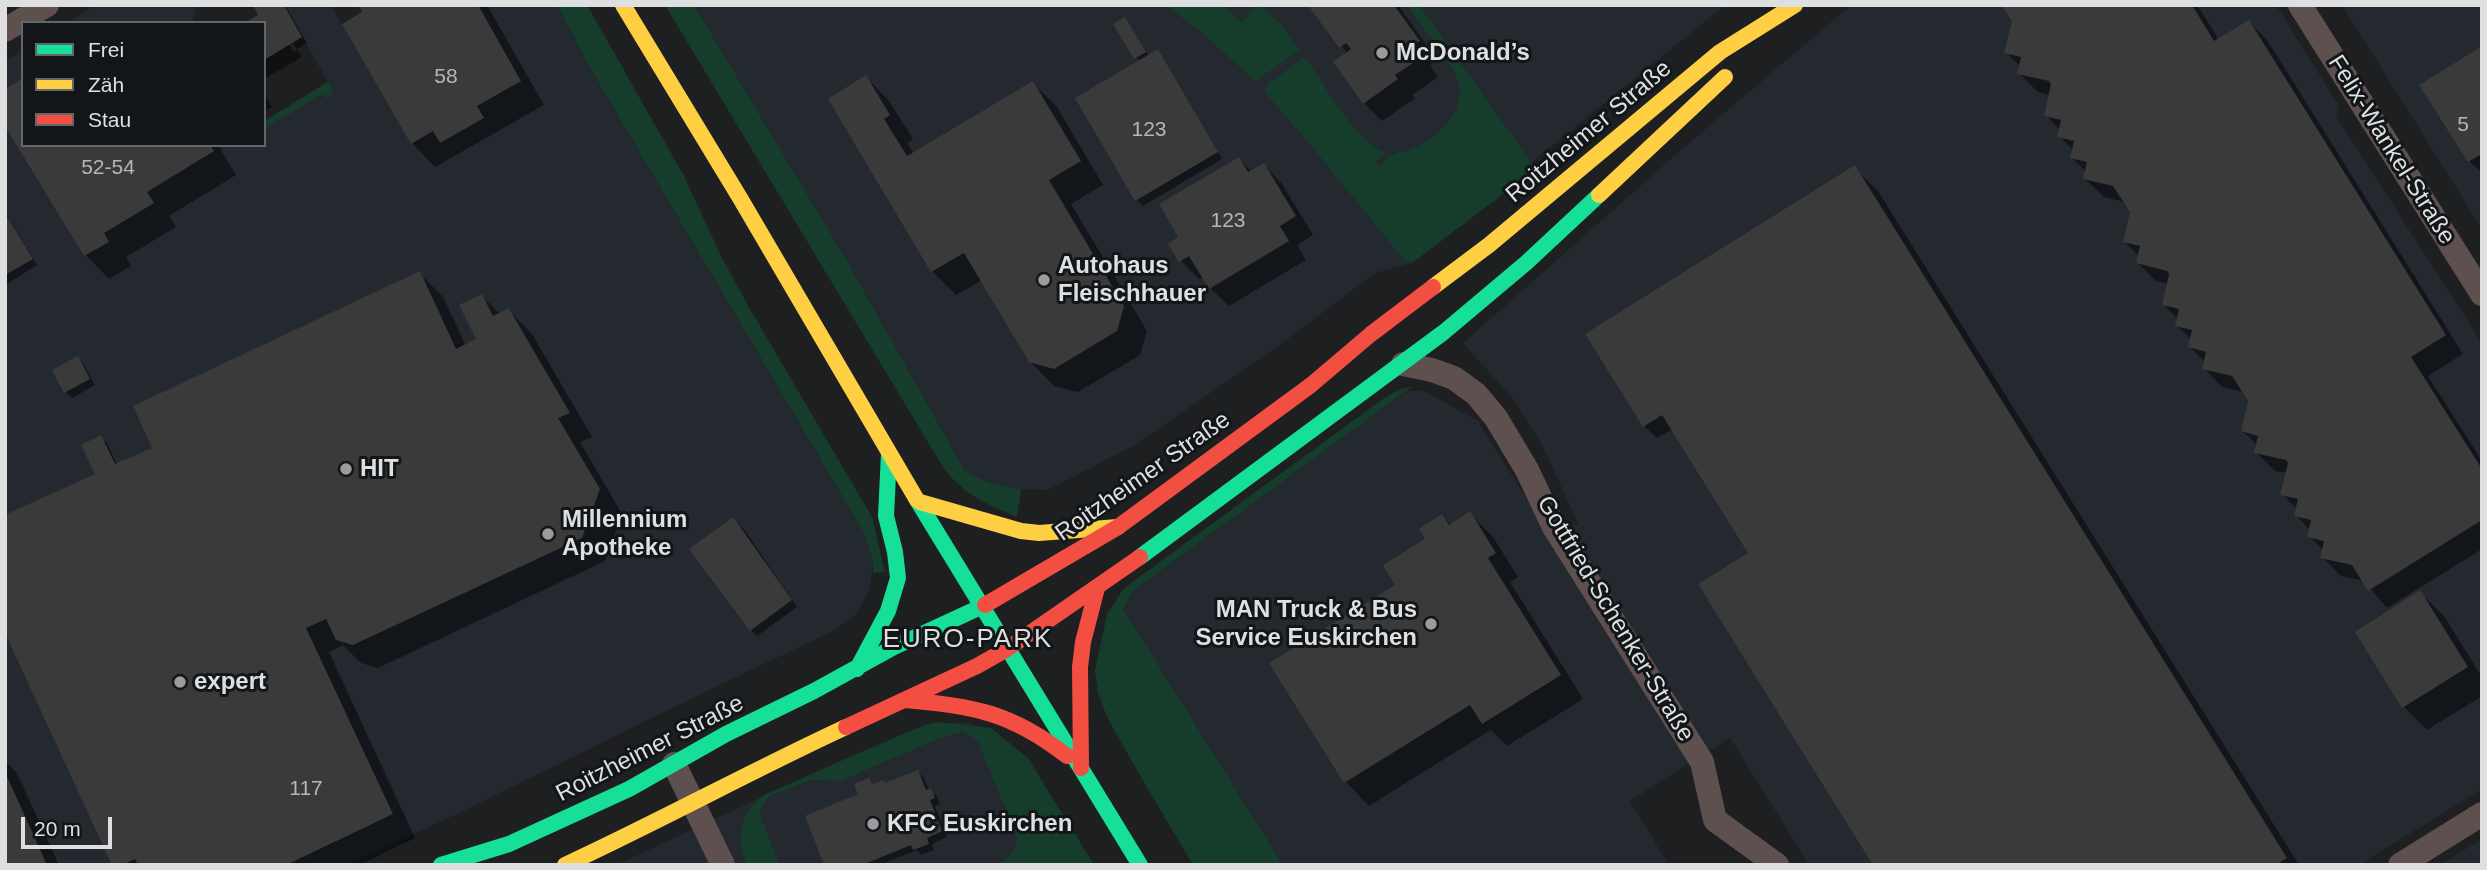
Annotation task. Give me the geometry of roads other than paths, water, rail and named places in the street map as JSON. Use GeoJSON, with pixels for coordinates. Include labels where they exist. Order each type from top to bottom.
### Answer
{"type":"FeatureCollection","features":[{"type":"Feature","properties":{"kind":"street"},"geometry":{"type":"LineString","coordinates":[[5,30],[47,5]]}},
{"type":"Feature","properties":{"kind":"street"},"geometry":{"type":"LineString","coordinates":[[622,5],[740,198],[1007,649],[1140,865]]}},
{"type":"Feature","properties":{"kind":"street","name":"Roitzheimer Straße"},"geometry":{"type":"LineString","coordinates":[[441,865],[521,839],[629,789],[726,734],[982,606],[1118,527],[1311,385],[1371,334],[1489,245],[1720,52],[1795,5]]}},
{"type":"Feature","properties":{"kind":"street"},"geometry":{"type":"LineString","coordinates":[[1753,50],[1802,5]]}},
{"type":"Feature","properties":{"kind":"street","name":"Felix-Wankel-Straße"},"geometry":{"type":"LineString","coordinates":[[2300,5],[2482,295]]}},
{"type":"Feature","properties":{"kind":"street","name":"Roitzheimer Straße"},"geometry":{"type":"LineString","coordinates":[[565,865],[657,822],[755,769],[1007,649],[1097,588],[1403,364],[1525,263],[1734,68]]}},
{"type":"Feature","properties":{"kind":"street","name":"Gottfried-Schenker-Straße"},"geometry":{"type":"LineString","coordinates":[[1403,364],[1454,378],[1476,394],[1490,410],[1527,470],[1554,527],[1702,762],[1715,820],[1777,865]]}},
{"type":"Feature","properties":{"kind":"street"},"geometry":{"type":"LineString","coordinates":[[857,669],[888,611],[898,578],[886,516],[890,454]]}},
{"type":"Feature","properties":{"kind":"street"},"geometry":{"type":"LineString","coordinates":[[920,502],[1021,531],[1039,533],[1118,527]]}},
{"type":"Feature","properties":{"kind":"street"},"geometry":{"type":"LineString","coordinates":[[1081,768],[1080,667],[1083,642],[1097,588]]}},
{"type":"Feature","properties":{"kind":"street"},"geometry":{"type":"LineString","coordinates":[[904,700],[968,707],[998,715],[1054,745],[1081,768]]}},
{"type":"Feature","properties":{"kind":"street"},"geometry":{"type":"LineString","coordinates":[[674,764],[723,865]]}},
{"type":"Feature","properties":{"kind":"street"},"geometry":{"type":"LineString","coordinates":[[2400,865],[2482,814]]}},
{"type":"Feature","properties":{"kind":"place","name":"McDonald’s"},"geometry":{"type":"Point","coordinates":[1382,53]}},
{"type":"Feature","properties":{"kind":"place","name":"Autohaus Fleischhauer"},"geometry":{"type":"Point","coordinates":[1044,280]}},
{"type":"Feature","properties":{"kind":"place","name":"HIT"},"geometry":{"type":"Point","coordinates":[346,469]}},
{"type":"Feature","properties":{"kind":"place","name":"Millennium Apotheke"},"geometry":{"type":"Point","coordinates":[548,534]}},
{"type":"Feature","properties":{"kind":"place","name":"MAN Truck & Bus Service Euskirchen"},"geometry":{"type":"Point","coordinates":[1431,624]}},
{"type":"Feature","properties":{"kind":"place","name":"expert"},"geometry":{"type":"Point","coordinates":[180,682]}},
{"type":"Feature","properties":{"kind":"place","name":"KFC Euskirchen"},"geometry":{"type":"Point","coordinates":[873,824]}},
{"type":"Feature","properties":{"kind":"district","name":"EURO-PARK"},"geometry":{"type":"Point","coordinates":[968,640]}}]}
